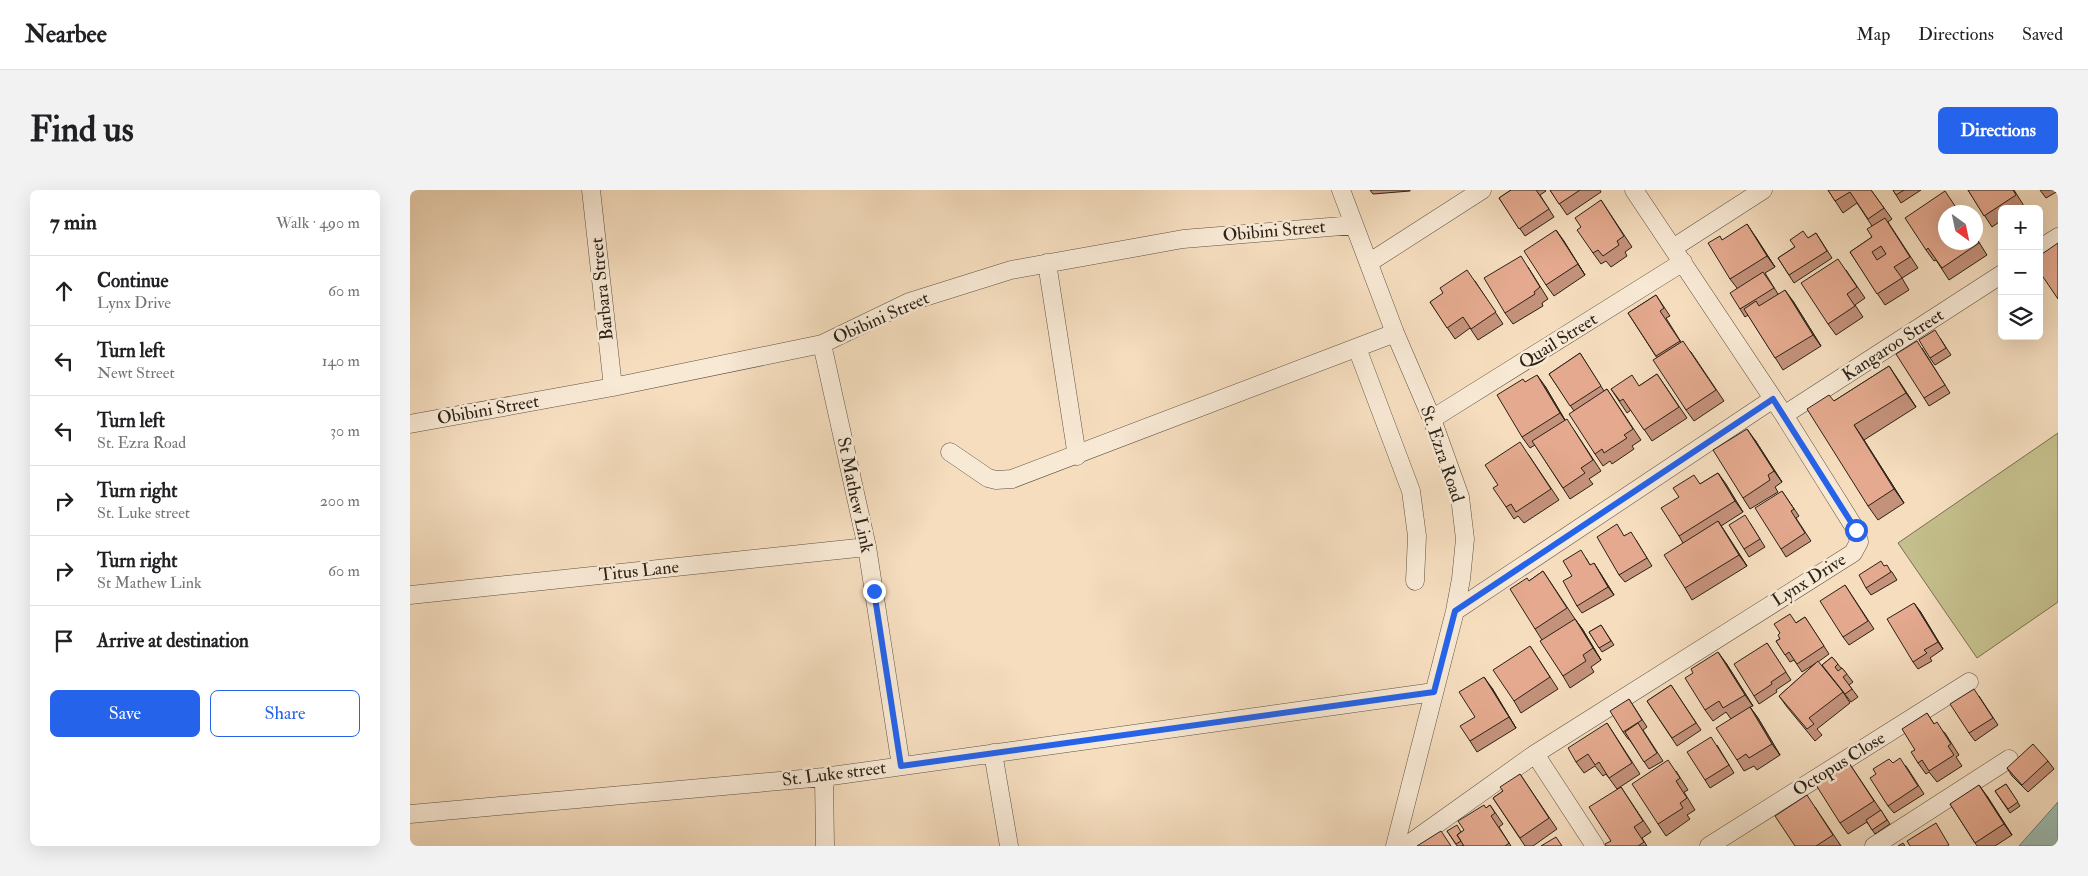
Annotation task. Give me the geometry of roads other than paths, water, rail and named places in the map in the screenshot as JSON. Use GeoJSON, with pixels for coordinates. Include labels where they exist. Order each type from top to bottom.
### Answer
{"type":"FeatureCollection","features":[{"type":"Feature","properties":{"kind":"street","name":"Barbara Street"},"geometry":{"type":"LineString","coordinates":[[591,190],[613,388]]}},
{"type":"Feature","properties":{"kind":"street","name":"St. Ezra Road"},"geometry":{"type":"LineString","coordinates":[[1341,190],[1370,262],[1395,333],[1432,420],[1460,497],[1464,539],[1461,580],[1455,611],[1396,846]]}},
{"type":"Feature","properties":{"kind":"street"},"geometry":{"type":"LineString","coordinates":[[1370,262],[1482,190]]}},
{"type":"Feature","properties":{"kind":"street","name":"Lynx Drive"},"geometry":{"type":"LineString","coordinates":[[1406,846],[1535,754],[1845,558],[1857,548],[1859,542],[1856,530],[1773,399],[1634,190]]}},
{"type":"Feature","properties":{"kind":"street","name":"Quail Street"},"geometry":{"type":"LineString","coordinates":[[1432,420],[1678,255],[1763,190]]}},
{"type":"Feature","properties":{"kind":"street","name":"Obibini Street"},"geometry":{"type":"LineString","coordinates":[[410,424],[613,388],[822,344],[909,302],[1011,270],[1183,239],[1354,225]]}},
{"type":"Feature","properties":{"kind":"street"},"geometry":{"type":"LineString","coordinates":[[2043,246],[2058,237]]}},
{"type":"Feature","properties":{"kind":"street"},"geometry":{"type":"LineString","coordinates":[[1046,264],[1077,456]]}},
{"type":"Feature","properties":{"kind":"street","name":"Kangaroo Street"},"geometry":{"type":"LineString","coordinates":[[1784,416],[1998,277]]}},
{"type":"Feature","properties":{"kind":"street"},"geometry":{"type":"LineString","coordinates":[[950,452],[988,478],[996,480],[1012,479],[1077,456],[1395,333]]}},
{"type":"Feature","properties":{"kind":"street","name":"St Mathew Link"},"geometry":{"type":"LineString","coordinates":[[822,344],[867,547],[901,766]]}},
{"type":"Feature","properties":{"kind":"street"},"geometry":{"type":"LineString","coordinates":[[1357,348],[1411,491],[1417,536],[1415,581]]}},
{"type":"Feature","properties":{"kind":"street"},"geometry":{"type":"LineString","coordinates":[[1455,611],[1773,399]]}},
{"type":"Feature","properties":{"kind":"street","name":"Titus Lane"},"geometry":{"type":"LineString","coordinates":[[410,595],[867,547]]}},
{"type":"Feature","properties":{"kind":"street","name":"Octopus Close"},"geometry":{"type":"LineString","coordinates":[[1709,846],[1969,682]]}},
{"type":"Feature","properties":{"kind":"street","name":"St. Luke street"},"geometry":{"type":"LineString","coordinates":[[410,814],[824,777],[1434,692]]}},
{"type":"Feature","properties":{"kind":"street"},"geometry":{"type":"LineString","coordinates":[[993,752],[1008,846]]}},
{"type":"Feature","properties":{"kind":"street"},"geometry":{"type":"LineString","coordinates":[[1535,754],[1595,846]]}},
{"type":"Feature","properties":{"kind":"street"},"geometry":{"type":"LineString","coordinates":[[1874,846],[2008,759]]}},
{"type":"Feature","properties":{"kind":"street"},"geometry":{"type":"LineString","coordinates":[[824,777],[825,846]]}},
{"type":"Feature","properties":{"kind":"water"},"geometry":{"type":"Polygon","coordinates":[[[2058,802],[2058,846],[2019,846],[2058,802]]]}}]}
